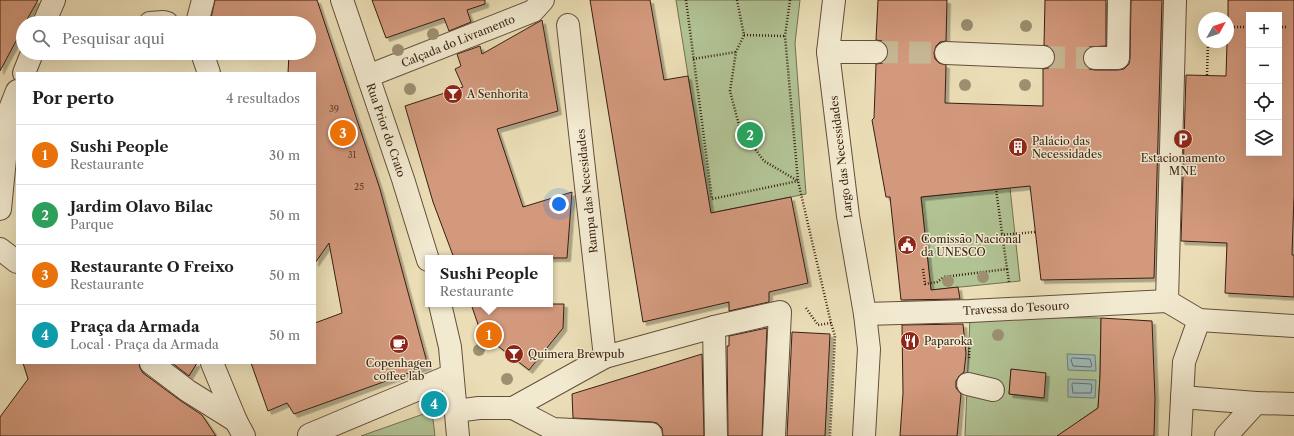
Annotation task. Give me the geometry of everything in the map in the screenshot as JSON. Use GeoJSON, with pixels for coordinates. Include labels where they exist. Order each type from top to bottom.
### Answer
{"type":"FeatureCollection","features":[{"type":"Feature","properties":{"kind":"street"},"geometry":{"type":"LineString","coordinates":[[47,16],[54,0]]}},
{"type":"Feature","properties":{"kind":"street"},"geometry":{"type":"LineString","coordinates":[[199,16],[203,0]]}},
{"type":"Feature","properties":{"kind":"street","name":"Rua Prior do Crato"},"geometry":{"type":"LineString","coordinates":[[342,0],[403,179],[426,255]]}},
{"type":"Feature","properties":{"kind":"street","name":"Calçada do Livramento"},"geometry":{"type":"LineString","coordinates":[[368,76],[534,11],[543,0]]}},
{"type":"Feature","properties":{"kind":"street","name":"Largo das Necessidades"},"geometry":{"type":"LineString","coordinates":[[834,0],[828,52],[848,216],[865,314],[869,349],[864,436]]}},
{"type":"Feature","properties":{"kind":"street"},"geometry":{"type":"LineString","coordinates":[[1094,58],[1118,58],[1119,0]]}},
{"type":"Feature","properties":{"kind":"street"},"geometry":{"type":"LineString","coordinates":[[1174,0],[1167,301],[1199,320],[1294,326]]}},
{"type":"Feature","properties":{"kind":"street","name":"Rampa das Necesidades"},"geometry":{"type":"LineString","coordinates":[[568,25],[605,357]]}},
{"type":"Feature","properties":{"kind":"street"},"geometry":{"type":"LineString","coordinates":[[828,52],[876,52]]}},
{"type":"Feature","properties":{"kind":"street"},"geometry":{"type":"LineString","coordinates":[[946,53],[1044,56]]}},
{"type":"Feature","properties":{"kind":"street"},"geometry":{"type":"LineString","coordinates":[[24,72],[29,60]]}},
{"type":"Feature","properties":{"kind":"street"},"geometry":{"type":"LineString","coordinates":[[204,60],[209,72]]}},
{"type":"Feature","properties":{"kind":"street"},"geometry":{"type":"LineString","coordinates":[[0,209],[10,110],[16,94]]}},
{"type":"Feature","properties":{"kind":"street"},"geometry":{"type":"LineString","coordinates":[[0,250],[16,261]]}},
{"type":"Feature","properties":{"kind":"street","name":"Travessa do Tesouro"},"geometry":{"type":"LineString","coordinates":[[865,314],[970,311],[1167,301]]}},
{"type":"Feature","properties":{"kind":"street"},"geometry":{"type":"LineString","coordinates":[[441,307],[450,347],[458,436]]}},
{"type":"Feature","properties":{"kind":"street"},"geometry":{"type":"LineString","coordinates":[[514,408],[605,357],[714,327],[780,312],[774,436]]}},
{"type":"Feature","properties":{"kind":"street"},"geometry":{"type":"LineString","coordinates":[[1180,436],[1184,362],[1199,320]]}},
{"type":"Feature","properties":{"kind":"street"},"geometry":{"type":"LineString","coordinates":[[714,327],[716,436]]}},
{"type":"Feature","properties":{"kind":"street"},"geometry":{"type":"LineString","coordinates":[[152,364],[240,429]]}},
{"type":"Feature","properties":{"kind":"street"},"geometry":{"type":"LineString","coordinates":[[212,364],[240,429]]}},
{"type":"Feature","properties":{"kind":"street"},"geometry":{"type":"LineString","coordinates":[[309,435],[452,375]]}},
{"type":"Feature","properties":{"kind":"street"},"geometry":{"type":"LineString","coordinates":[[968,384],[993,390]]}},
{"type":"Feature","properties":{"kind":"street"},"geometry":{"type":"LineString","coordinates":[[1182,397],[1256,403],[1294,404]]}},
{"type":"Feature","properties":{"kind":"street"},"geometry":{"type":"LineString","coordinates":[[1226,436],[1256,403]]}},
{"type":"Feature","properties":{"kind":"street"},"geometry":{"type":"LineString","coordinates":[[456,411],[479,408],[514,408],[553,429],[651,434]]}},
{"type":"Feature","properties":{"kind":"path"},"geometry":{"type":"LineString","coordinates":[[686,0],[712,199],[798,181]]}},
{"type":"Feature","properties":{"kind":"path"},"geometry":{"type":"LineString","coordinates":[[737,0],[744,35],[736,52],[730,91],[740,129],[764,161],[798,181]]}},
{"type":"Feature","properties":{"kind":"path"},"geometry":{"type":"LineString","coordinates":[[790,0],[785,36],[798,181],[835,336],[830,436]]}},
{"type":"Feature","properties":{"kind":"path"},"geometry":{"type":"LineString","coordinates":[[1234,27],[1246,27]]}},
{"type":"Feature","properties":{"kind":"path"},"geometry":{"type":"LineString","coordinates":[[744,35],[785,36]]}},
{"type":"Feature","properties":{"kind":"path"},"geometry":{"type":"LineString","coordinates":[[1207,75],[1208,48]]}},
{"type":"Feature","properties":{"kind":"path"},"geometry":{"type":"LineString","coordinates":[[693,59],[736,52]]}},
{"type":"Feature","properties":{"kind":"path"},"geometry":{"type":"LineString","coordinates":[[996,189],[1001,235],[1009,282]]}},
{"type":"Feature","properties":{"kind":"path"},"geometry":{"type":"LineString","coordinates":[[1001,235],[1035,232]]}},
{"type":"Feature","properties":{"kind":"path"},"geometry":{"type":"LineString","coordinates":[[923,269],[925,284],[937,282],[944,277],[1007,270]]}},
{"type":"Feature","properties":{"kind":"path"},"geometry":{"type":"LineString","coordinates":[[804,305],[818,325],[831,323]]}},
{"type":"Feature","properties":{"kind":"path"},"geometry":{"type":"LineString","coordinates":[[968,384],[970,311]]}},
{"type":"Feature","properties":{"kind":"green space"},"geometry":{"type":"Polygon","coordinates":[[[676,0],[800,0],[795,43],[806,194],[710,213],[676,0]]]}},
{"type":"Feature","properties":{"kind":"green space"},"geometry":{"type":"Polygon","coordinates":[[[1010,188],[1020,281],[931,290],[921,197],[1010,188]]]}},
{"type":"Feature","properties":{"kind":"green space"},"geometry":{"type":"Polygon","coordinates":[[[970,317],[1101,318],[1098,408],[1079,421],[1082,436],[965,436],[970,317]],[[1011,369],[1009,394],[1043,398],[1011,369]]]}},
{"type":"Feature","properties":{"kind":"green space"},"geometry":{"type":"Polygon","coordinates":[[[432,411],[435,436],[361,436],[432,411]]]}},
{"type":"Feature","properties":{"kind":"water"},"geometry":{"type":"Polygon","coordinates":[[[1067,354],[1095,355],[1096,371],[1068,370],[1067,354]]]}},
{"type":"Feature","properties":{"kind":"water"},"geometry":{"type":"Polygon","coordinates":[[[1068,379],[1096,380],[1095,398],[1068,397],[1068,379]]]}},
{"type":"Feature","properties":{"kind":"building"},"geometry":{"type":"Polygon","coordinates":[[[0,0],[38,0],[29,16],[16,16],[16,41],[0,71],[0,0]]]}},
{"type":"Feature","properties":{"kind":"building"},"geometry":{"type":"Polygon","coordinates":[[[215,0],[317,0],[380,189],[428,366],[294,414],[287,403],[268,411],[251,364],[316,364],[316,323],[342,313],[329,243],[316,262],[316,72],[288,72],[289,60],[316,60],[316,16],[211,16],[215,0]]]}},
{"type":"Feature","properties":{"kind":"building"},"geometry":{"type":"Polygon","coordinates":[[[372,0],[485,0],[485,4],[467,10],[471,22],[449,31],[444,18],[386,38],[372,0]]]}},
{"type":"Feature","properties":{"kind":"building"},"geometry":{"type":"Polygon","coordinates":[[[590,0],[650,0],[664,80],[688,76],[711,213],[791,197],[808,283],[769,292],[769,302],[729,311],[729,302],[643,322],[590,0]]]}},
{"type":"Feature","properties":{"kind":"building","name":"Palácio das Necessidades"},"geometry":{"type":"Polygon","coordinates":[[[878,0],[947,0],[946,41],[940,42],[936,46],[934,53],[935,59],[939,63],[946,65],[945,103],[1043,106],[1043,69],[1049,68],[1053,64],[1055,57],[1054,51],[1050,47],[1044,45],[1045,0],[1106,0],[1106,46],[1089,47],[1084,51],[1084,65],[1089,69],[1095,70],[1118,70],[1124,69],[1129,64],[1131,0],[1162,0],[1154,278],[1041,280],[1030,186],[921,197],[931,290],[958,287],[960,299],[901,300],[890,197],[886,197],[872,120],[874,118],[876,64],[883,63],[887,58],[888,52],[887,45],[882,41],[876,40],[878,0]]]}},
{"type":"Feature","properties":{"kind":"building"},"geometry":{"type":"Polygon","coordinates":[[[1228,0],[1294,0],[1294,195],[1292,255],[1294,255],[1294,297],[1225,293],[1227,243],[1181,241],[1186,75],[1226,76],[1227,48],[1234,48],[1234,12],[1228,12],[1228,0]]]}},
{"type":"Feature","properties":{"kind":"building"},"geometry":{"type":"Polygon","coordinates":[[[542,20],[558,111],[497,129],[523,207],[572,192],[567,258],[553,258],[553,255],[453,255],[433,202],[405,106],[463,87],[455,69],[461,66],[457,54],[480,46],[482,54],[542,20]]]}},
{"type":"Feature","properties":{"kind":"building"},"geometry":{"type":"Polygon","coordinates":[[[553,304],[564,304],[563,328],[529,370],[481,333],[472,307],[553,307],[553,304]]]}},
{"type":"Feature","properties":{"kind":"building"},"geometry":{"type":"Polygon","coordinates":[[[1101,318],[1152,321],[1155,399],[1154,436],[1057,436],[1098,408],[1101,318]]]}},
{"type":"Feature","properties":{"kind":"building"},"geometry":{"type":"Polygon","coordinates":[[[963,324],[966,354],[964,372],[956,381],[956,388],[961,394],[957,436],[900,436],[903,393],[902,325],[963,324]]]}},
{"type":"Feature","properties":{"kind":"building"},"geometry":{"type":"Polygon","coordinates":[[[767,328],[762,436],[728,436],[727,346],[729,346],[729,336],[767,328]]]}},
{"type":"Feature","properties":{"kind":"building"},"geometry":{"type":"Polygon","coordinates":[[[792,332],[830,334],[825,436],[787,436],[792,332]]]}},
{"type":"Feature","properties":{"kind":"building"},"geometry":{"type":"Polygon","coordinates":[[[702,354],[704,436],[663,436],[662,428],[657,423],[652,422],[573,418],[572,394],[702,354]]]}},
{"type":"Feature","properties":{"kind":"building"},"geometry":{"type":"Polygon","coordinates":[[[23,364],[139,364],[143,373],[202,415],[216,436],[0,436],[0,417],[28,379],[23,364]]]}},
{"type":"Feature","properties":{"kind":"building"},"geometry":{"type":"Polygon","coordinates":[[[173,364],[196,364],[189,376],[173,364]]]}},
{"type":"Feature","properties":{"kind":"building"},"geometry":{"type":"Polygon","coordinates":[[[1011,369],[1046,373],[1044,398],[1009,394],[1011,369]]]}},
{"type":"Feature","properties":{"kind":"tunnel"},"geometry":{"type":"LineString","coordinates":[[876,52],[946,53]]}},
{"type":"Feature","properties":{"kind":"tunnel"},"geometry":{"type":"LineString","coordinates":[[1043,57],[1095,58]]}},
{"type":"Feature","properties":{"kind":"place","name":"A Senhorita"},"geometry":{"type":"Point","coordinates":[453,94]}},
{"type":"Feature","properties":{"kind":"place","name":"Restaurante O Freixo"},"geometry":{"type":"Point","coordinates":[343,133]}},
{"type":"Feature","properties":{"kind":"place","name":"Jardim Olavo Bilac"},"geometry":{"type":"Point","coordinates":[750,135]}},
{"type":"Feature","properties":{"kind":"place","name":"Estacionamento MNE"},"geometry":{"type":"Point","coordinates":[1183,139]}},
{"type":"Feature","properties":{"kind":"place","name":"Palácio das Necessidades"},"geometry":{"type":"Point","coordinates":[1018,147]}},
{"type":"Feature","properties":{"kind":"place","name":"Comissão Nacional da UNESCO"},"geometry":{"type":"Point","coordinates":[907,245]}},
{"type":"Feature","properties":{"kind":"place","name":"Sushi People"},"geometry":{"type":"Point","coordinates":[489,335]}},
{"type":"Feature","properties":{"kind":"place","name":"Paparoka"},"geometry":{"type":"Point","coordinates":[910,341]}},
{"type":"Feature","properties":{"kind":"place","name":"Copenhagen coffee lab"},"geometry":{"type":"Point","coordinates":[399,344]}},
{"type":"Feature","properties":{"kind":"place","name":"Quimera Brewpub"},"geometry":{"type":"Point","coordinates":[514,354]}},
{"type":"Feature","properties":{"kind":"place","name":"Praça da Armada"},"geometry":{"type":"Point","coordinates":[434,404]}}]}
